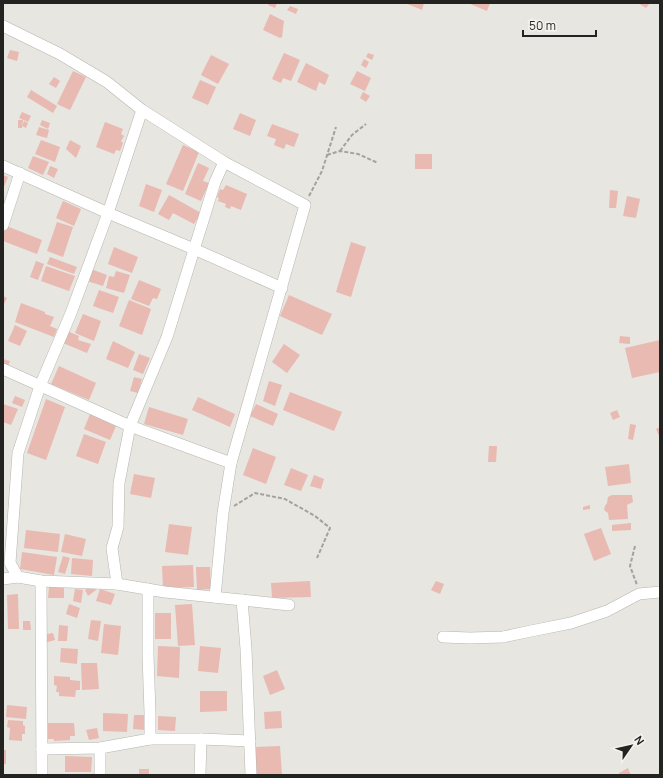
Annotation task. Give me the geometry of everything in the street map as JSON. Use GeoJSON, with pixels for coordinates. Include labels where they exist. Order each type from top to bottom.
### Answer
{"type":"FeatureCollection","features":[{"type":"Feature","properties":{"kind":"street"},"geometry":{"type":"LineString","coordinates":[[3,26],[60,54],[107,82],[142,110],[224,162],[305,205],[231,463],[223,513],[215,597]]}},
{"type":"Feature","properties":{"kind":"street"},"geometry":{"type":"LineString","coordinates":[[18,577],[10,563],[18,453],[40,386],[71,313],[108,213],[142,110]]}},
{"type":"Feature","properties":{"kind":"street"},"geometry":{"type":"LineString","coordinates":[[117,584],[112,548],[118,527],[119,483],[130,426],[167,338],[215,182],[224,162]]}},
{"type":"Feature","properties":{"kind":"street"},"geometry":{"type":"LineString","coordinates":[[3,166],[282,288]]}},
{"type":"Feature","properties":{"kind":"street"},"geometry":{"type":"LineString","coordinates":[[3,224],[20,173]]}},
{"type":"Feature","properties":{"kind":"street"},"geometry":{"type":"LineString","coordinates":[[3,369],[130,426],[231,463]]}},
{"type":"Feature","properties":{"kind":"street"},"geometry":{"type":"LineString","coordinates":[[3,579],[18,577],[41,581],[117,584],[288,605]]}},
{"type":"Feature","properties":{"kind":"street"},"geometry":{"type":"LineString","coordinates":[[41,581],[42,775]]}},
{"type":"Feature","properties":{"kind":"street"},"geometry":{"type":"LineString","coordinates":[[148,589],[150,739]]}},
{"type":"Feature","properties":{"kind":"street"},"geometry":{"type":"LineString","coordinates":[[443,636],[470,638],[503,637],[538,630],[571,623],[607,611],[640,594],[660,592]]}},
{"type":"Feature","properties":{"kind":"street"},"geometry":{"type":"LineString","coordinates":[[242,600],[246,649],[251,775]]}},
{"type":"Feature","properties":{"kind":"street"},"geometry":{"type":"LineString","coordinates":[[42,749],[100,748],[150,739],[250,741]]}},
{"type":"Feature","properties":{"kind":"street"},"geometry":{"type":"LineString","coordinates":[[200,775],[201,739]]}},
{"type":"Feature","properties":{"kind":"street"},"geometry":{"type":"LineString","coordinates":[[100,748],[100,775]]}},
{"type":"Feature","properties":{"kind":"path"},"geometry":{"type":"LineString","coordinates":[[340,151],[352,135],[366,124]]}},
{"type":"Feature","properties":{"kind":"path"},"geometry":{"type":"LineString","coordinates":[[305,205],[322,171],[336,127]]}},
{"type":"Feature","properties":{"kind":"path"},"geometry":{"type":"LineString","coordinates":[[327,155],[340,151],[358,154],[378,163]]}},
{"type":"Feature","properties":{"kind":"path"},"geometry":{"type":"LineString","coordinates":[[223,513],[255,493],[285,499],[315,516],[330,528],[317,558]]}},
{"type":"Feature","properties":{"kind":"path"},"geometry":{"type":"LineString","coordinates":[[635,546],[630,566],[640,594]]}},
{"type":"Feature","properties":{"kind":"building"},"geometry":{"type":"Polygon","coordinates":[[[269,3],[277,3],[275,8],[268,5],[269,3]]]}},
{"type":"Feature","properties":{"kind":"building"},"geometry":{"type":"Polygon","coordinates":[[[405,3],[424,3],[422,10],[405,3]]]}},
{"type":"Feature","properties":{"kind":"building"},"geometry":{"type":"Polygon","coordinates":[[[468,3],[490,3],[487,11],[468,3]]]}},
{"type":"Feature","properties":{"kind":"building"},"geometry":{"type":"Polygon","coordinates":[[[638,3],[650,3],[646,8],[638,3]]]}},
{"type":"Feature","properties":{"kind":"building"},"geometry":{"type":"Polygon","coordinates":[[[290,6],[298,9],[296,14],[287,10],[290,6]]]}},
{"type":"Feature","properties":{"kind":"building"},"geometry":{"type":"Polygon","coordinates":[[[270,14],[284,21],[282,37],[280,38],[263,30],[270,14]]]}},
{"type":"Feature","properties":{"kind":"building"},"geometry":{"type":"Polygon","coordinates":[[[10,50],[19,52],[17,61],[7,58],[10,50]]]}},
{"type":"Feature","properties":{"kind":"building"},"geometry":{"type":"Polygon","coordinates":[[[284,53],[300,60],[291,81],[283,78],[281,83],[272,79],[284,53]]]}},
{"type":"Feature","properties":{"kind":"building"},"geometry":{"type":"Polygon","coordinates":[[[368,53],[374,55],[372,60],[366,57],[368,53]]]}},
{"type":"Feature","properties":{"kind":"building"},"geometry":{"type":"Polygon","coordinates":[[[211,55],[229,64],[218,84],[201,75],[211,55]]]}},
{"type":"Feature","properties":{"kind":"building"},"geometry":{"type":"Polygon","coordinates":[[[364,59],[369,62],[366,68],[361,65],[364,59]]]}},
{"type":"Feature","properties":{"kind":"building"},"geometry":{"type":"Polygon","coordinates":[[[306,63],[329,75],[325,85],[319,82],[316,91],[297,82],[306,63]]]}},
{"type":"Feature","properties":{"kind":"building"},"geometry":{"type":"Polygon","coordinates":[[[73,71],[86,77],[70,110],[57,104],[73,71]]]}},
{"type":"Feature","properties":{"kind":"building"},"geometry":{"type":"Polygon","coordinates":[[[357,71],[371,78],[365,91],[350,84],[357,71]]]}},
{"type":"Feature","properties":{"kind":"building"},"geometry":{"type":"Polygon","coordinates":[[[54,77],[60,81],[56,88],[49,84],[54,77]]]}},
{"type":"Feature","properties":{"kind":"building"},"geometry":{"type":"Polygon","coordinates":[[[200,80],[216,87],[208,105],[192,98],[200,80]]]}},
{"type":"Feature","properties":{"kind":"building"},"geometry":{"type":"Polygon","coordinates":[[[31,90],[57,106],[53,113],[27,97],[31,90]]]}},
{"type":"Feature","properties":{"kind":"building"},"geometry":{"type":"Polygon","coordinates":[[[363,92],[370,96],[366,102],[360,98],[363,92]]]}},
{"type":"Feature","properties":{"kind":"building"},"geometry":{"type":"Polygon","coordinates":[[[22,112],[31,116],[28,122],[19,118],[22,112]]]}},
{"type":"Feature","properties":{"kind":"building"},"geometry":{"type":"Polygon","coordinates":[[[240,113],[256,120],[250,136],[233,129],[240,113]]]}},
{"type":"Feature","properties":{"kind":"building"},"geometry":{"type":"Polygon","coordinates":[[[18,120],[23,120],[22,128],[18,128],[18,120]]]}},
{"type":"Feature","properties":{"kind":"building"},"geometry":{"type":"Polygon","coordinates":[[[42,120],[50,123],[48,129],[40,125],[42,120]]]}},
{"type":"Feature","properties":{"kind":"building"},"geometry":{"type":"Polygon","coordinates":[[[24,121],[28,123],[26,128],[22,126],[24,121]]]}},
{"type":"Feature","properties":{"kind":"building"},"geometry":{"type":"Polygon","coordinates":[[[105,122],[123,129],[121,134],[124,136],[121,141],[123,143],[120,151],[116,150],[114,154],[96,147],[105,122]]]}},
{"type":"Feature","properties":{"kind":"building"},"geometry":{"type":"Polygon","coordinates":[[[272,124],[299,134],[294,147],[286,144],[284,149],[274,145],[276,139],[267,136],[272,124]]]}},
{"type":"Feature","properties":{"kind":"building"},"geometry":{"type":"Polygon","coordinates":[[[39,127],[49,130],[47,138],[36,135],[39,127]]]}},
{"type":"Feature","properties":{"kind":"building"},"geometry":{"type":"Polygon","coordinates":[[[41,140],[60,147],[55,162],[35,154],[41,140]]]}},
{"type":"Feature","properties":{"kind":"building"},"geometry":{"type":"Polygon","coordinates":[[[70,140],[81,146],[76,158],[66,149],[70,140]]]}},
{"type":"Feature","properties":{"kind":"building"},"geometry":{"type":"Polygon","coordinates":[[[183,145],[199,152],[183,191],[166,184],[183,145]]]}},
{"type":"Feature","properties":{"kind":"building"},"geometry":{"type":"Polygon","coordinates":[[[415,154],[432,154],[432,169],[415,169],[415,154]]]}},
{"type":"Feature","properties":{"kind":"building"},"geometry":{"type":"Polygon","coordinates":[[[33,156],[49,162],[43,175],[28,168],[33,156]]]}},
{"type":"Feature","properties":{"kind":"building"},"geometry":{"type":"Polygon","coordinates":[[[198,163],[209,168],[203,181],[209,183],[201,201],[185,194],[198,163]]]}},
{"type":"Feature","properties":{"kind":"building"},"geometry":{"type":"Polygon","coordinates":[[[50,166],[58,169],[54,178],[47,174],[50,166]]]}},
{"type":"Feature","properties":{"kind":"building"},"geometry":{"type":"Polygon","coordinates":[[[3,175],[8,177],[3,189],[3,175]]]}},
{"type":"Feature","properties":{"kind":"building"},"geometry":{"type":"Polygon","coordinates":[[[146,184],[162,190],[154,212],[139,206],[146,184]]]}},
{"type":"Feature","properties":{"kind":"building"},"geometry":{"type":"Polygon","coordinates":[[[226,185],[247,194],[241,210],[231,206],[230,209],[225,207],[226,204],[218,201],[219,198],[217,197],[220,189],[223,190],[226,185]]]}},
{"type":"Feature","properties":{"kind":"building"},"geometry":{"type":"Polygon","coordinates":[[[610,190],[618,191],[616,208],[609,208],[610,190]]]}},
{"type":"Feature","properties":{"kind":"building"},"geometry":{"type":"Polygon","coordinates":[[[169,195],[201,213],[194,224],[173,213],[169,220],[158,214],[169,195]]]}},
{"type":"Feature","properties":{"kind":"building"},"geometry":{"type":"Polygon","coordinates":[[[627,196],[640,199],[636,218],[623,216],[627,196]]]}},
{"type":"Feature","properties":{"kind":"building"},"geometry":{"type":"Polygon","coordinates":[[[63,201],[81,209],[74,226],[56,218],[63,201]]]}},
{"type":"Feature","properties":{"kind":"building"},"geometry":{"type":"Polygon","coordinates":[[[57,222],[73,227],[63,257],[47,251],[57,222]]]}},
{"type":"Feature","properties":{"kind":"building"},"geometry":{"type":"Polygon","coordinates":[[[4,225],[42,240],[37,254],[3,241],[4,225]]]}},
{"type":"Feature","properties":{"kind":"building"},"geometry":{"type":"Polygon","coordinates":[[[351,242],[366,247],[351,297],[336,292],[351,242]]]}},
{"type":"Feature","properties":{"kind":"building"},"geometry":{"type":"Polygon","coordinates":[[[114,247],[138,257],[132,273],[108,264],[114,247]]]}},
{"type":"Feature","properties":{"kind":"building"},"geometry":{"type":"Polygon","coordinates":[[[50,257],[77,267],[74,274],[47,264],[50,257]]]}},
{"type":"Feature","properties":{"kind":"building"},"geometry":{"type":"Polygon","coordinates":[[[36,261],[44,264],[38,280],[30,277],[36,261]]]}},
{"type":"Feature","properties":{"kind":"building"},"geometry":{"type":"Polygon","coordinates":[[[46,266],[75,276],[69,291],[41,281],[46,266]]]}},
{"type":"Feature","properties":{"kind":"building"},"geometry":{"type":"Polygon","coordinates":[[[91,269],[107,275],[103,286],[87,281],[91,269]]]}},
{"type":"Feature","properties":{"kind":"building"},"geometry":{"type":"Polygon","coordinates":[[[116,271],[130,275],[124,293],[106,288],[109,276],[114,277],[116,271]]]}},
{"type":"Feature","properties":{"kind":"building"},"geometry":{"type":"Polygon","coordinates":[[[139,280],[161,289],[157,299],[153,298],[149,306],[131,299],[139,280]]]}},
{"type":"Feature","properties":{"kind":"building"},"geometry":{"type":"Polygon","coordinates":[[[99,290],[119,297],[113,313],[93,306],[99,290]]]}},
{"type":"Feature","properties":{"kind":"building"},"geometry":{"type":"Polygon","coordinates":[[[289,295],[332,314],[322,335],[280,316],[289,295]]]}},
{"type":"Feature","properties":{"kind":"building"},"geometry":{"type":"Polygon","coordinates":[[[3,296],[7,298],[3,306],[3,296]]]}},
{"type":"Feature","properties":{"kind":"building"},"geometry":{"type":"Polygon","coordinates":[[[129,300],[151,309],[142,335],[119,326],[129,300]]]}},
{"type":"Feature","properties":{"kind":"building"},"geometry":{"type":"Polygon","coordinates":[[[21,303],[54,317],[50,326],[57,329],[54,337],[15,322],[21,303]]]}},
{"type":"Feature","properties":{"kind":"building"},"geometry":{"type":"Polygon","coordinates":[[[83,314],[101,321],[94,341],[75,333],[83,314]]]}},
{"type":"Feature","properties":{"kind":"building"},"geometry":{"type":"Polygon","coordinates":[[[15,325],[27,331],[20,346],[8,341],[15,325]]]}},
{"type":"Feature","properties":{"kind":"building"},"geometry":{"type":"Polygon","coordinates":[[[67,331],[79,336],[78,340],[91,344],[87,353],[63,343],[67,331]]]}},
{"type":"Feature","properties":{"kind":"building"},"geometry":{"type":"Polygon","coordinates":[[[620,336],[630,337],[630,344],[619,343],[620,336]]]}},
{"type":"Feature","properties":{"kind":"building"},"geometry":{"type":"Polygon","coordinates":[[[660,340],[660,372],[632,378],[625,348],[660,340]]]}},
{"type":"Feature","properties":{"kind":"building"},"geometry":{"type":"Polygon","coordinates":[[[113,341],[135,352],[128,368],[106,359],[113,341]]]}},
{"type":"Feature","properties":{"kind":"building"},"geometry":{"type":"Polygon","coordinates":[[[284,344],[300,355],[287,373],[272,362],[284,344]]]}},
{"type":"Feature","properties":{"kind":"building"},"geometry":{"type":"Polygon","coordinates":[[[139,354],[150,358],[143,374],[133,370],[139,354]]]}},
{"type":"Feature","properties":{"kind":"building"},"geometry":{"type":"Polygon","coordinates":[[[3,359],[10,361],[8,366],[3,364],[3,359]]]}},
{"type":"Feature","properties":{"kind":"building"},"geometry":{"type":"Polygon","coordinates":[[[59,366],[96,383],[89,400],[51,384],[59,366]]]}},
{"type":"Feature","properties":{"kind":"building"},"geometry":{"type":"Polygon","coordinates":[[[134,377],[142,379],[138,393],[130,391],[134,377]]]}},
{"type":"Feature","properties":{"kind":"building"},"geometry":{"type":"Polygon","coordinates":[[[269,381],[282,385],[275,406],[263,401],[269,381]]]}},
{"type":"Feature","properties":{"kind":"building"},"geometry":{"type":"Polygon","coordinates":[[[290,392],[342,412],[334,431],[283,410],[290,392]]]}},
{"type":"Feature","properties":{"kind":"building"},"geometry":{"type":"Polygon","coordinates":[[[15,396],[25,400],[22,407],[12,403],[15,396]]]}},
{"type":"Feature","properties":{"kind":"building"},"geometry":{"type":"Polygon","coordinates":[[[198,397],[235,414],[230,427],[192,410],[198,397]]]}},
{"type":"Feature","properties":{"kind":"building"},"geometry":{"type":"Polygon","coordinates":[[[46,399],[65,407],[46,460],[27,453],[46,399]]]}},
{"type":"Feature","properties":{"kind":"building"},"geometry":{"type":"Polygon","coordinates":[[[3,404],[18,409],[11,425],[3,422],[3,404]]]}},
{"type":"Feature","properties":{"kind":"building"},"geometry":{"type":"Polygon","coordinates":[[[256,404],[278,414],[273,426],[250,416],[256,404]]]}},
{"type":"Feature","properties":{"kind":"building"},"geometry":{"type":"Polygon","coordinates":[[[149,407],[188,419],[183,435],[144,424],[149,407]]]}},
{"type":"Feature","properties":{"kind":"building"},"geometry":{"type":"Polygon","coordinates":[[[617,410],[620,417],[613,420],[610,413],[617,410]]]}},
{"type":"Feature","properties":{"kind":"building"},"geometry":{"type":"Polygon","coordinates":[[[90,414],[116,426],[110,440],[84,429],[90,414]]]}},
{"type":"Feature","properties":{"kind":"building"},"geometry":{"type":"Polygon","coordinates":[[[630,424],[636,425],[633,440],[628,439],[630,424]]]}},
{"type":"Feature","properties":{"kind":"building"},"geometry":{"type":"Polygon","coordinates":[[[660,427],[660,438],[656,429],[660,427]]]}},
{"type":"Feature","properties":{"kind":"building"},"geometry":{"type":"Polygon","coordinates":[[[84,434],[106,442],[98,464],[76,456],[84,434]]]}},
{"type":"Feature","properties":{"kind":"building"},"geometry":{"type":"Polygon","coordinates":[[[489,446],[497,446],[496,462],[488,462],[489,446]]]}},
{"type":"Feature","properties":{"kind":"building"},"geometry":{"type":"Polygon","coordinates":[[[253,448],[276,457],[266,484],[243,475],[253,448]]]}},
{"type":"Feature","properties":{"kind":"building"},"geometry":{"type":"Polygon","coordinates":[[[629,464],[631,483],[608,486],[605,467],[629,464]]]}},
{"type":"Feature","properties":{"kind":"building"},"geometry":{"type":"Polygon","coordinates":[[[291,468],[308,475],[301,491],[284,485],[291,468]]]}},
{"type":"Feature","properties":{"kind":"building"},"geometry":{"type":"Polygon","coordinates":[[[134,474],[155,478],[151,498],[130,494],[134,474]]]}},
{"type":"Feature","properties":{"kind":"building"},"geometry":{"type":"Polygon","coordinates":[[[314,475],[324,479],[321,489],[310,486],[314,475]]]}},
{"type":"Feature","properties":{"kind":"building"},"geometry":{"type":"Polygon","coordinates":[[[612,495],[632,495],[633,502],[627,505],[628,519],[609,520],[608,513],[604,510],[608,497],[612,495]]]}},
{"type":"Feature","properties":{"kind":"building"},"geometry":{"type":"Polygon","coordinates":[[[590,505],[590,509],[583,510],[583,507],[590,505]]]}},
{"type":"Feature","properties":{"kind":"building"},"geometry":{"type":"Polygon","coordinates":[[[631,523],[631,530],[612,531],[612,525],[631,523]]]}},
{"type":"Feature","properties":{"kind":"building"},"geometry":{"type":"Polygon","coordinates":[[[169,524],[192,527],[188,555],[165,552],[169,524]]]}},
{"type":"Feature","properties":{"kind":"building"},"geometry":{"type":"Polygon","coordinates":[[[601,528],[611,554],[594,561],[584,534],[601,528]]]}},
{"type":"Feature","properties":{"kind":"building"},"geometry":{"type":"Polygon","coordinates":[[[26,530],[60,534],[58,552],[24,548],[26,530]]]}},
{"type":"Feature","properties":{"kind":"building"},"geometry":{"type":"Polygon","coordinates":[[[65,534],[86,539],[82,556],[61,552],[65,534]]]}},
{"type":"Feature","properties":{"kind":"building"},"geometry":{"type":"Polygon","coordinates":[[[22,552],[57,557],[54,575],[20,569],[22,552]]]}},
{"type":"Feature","properties":{"kind":"building"},"geometry":{"type":"Polygon","coordinates":[[[63,556],[70,558],[65,574],[58,572],[63,556]]]}},
{"type":"Feature","properties":{"kind":"building"},"geometry":{"type":"Polygon","coordinates":[[[72,558],[93,560],[92,576],[71,574],[72,558]]]}},
{"type":"Feature","properties":{"kind":"building"},"geometry":{"type":"Polygon","coordinates":[[[193,565],[194,587],[163,588],[162,566],[193,565]]]}},
{"type":"Feature","properties":{"kind":"building"},"geometry":{"type":"Polygon","coordinates":[[[196,567],[210,567],[211,589],[197,590],[196,567]]]}},
{"type":"Feature","properties":{"kind":"building"},"geometry":{"type":"Polygon","coordinates":[[[310,581],[311,597],[272,598],[271,583],[310,581]]]}},
{"type":"Feature","properties":{"kind":"building"},"geometry":{"type":"Polygon","coordinates":[[[436,581],[444,584],[440,594],[431,590],[436,581]]]}},
{"type":"Feature","properties":{"kind":"building"},"geometry":{"type":"Polygon","coordinates":[[[93,585],[96,590],[88,596],[85,590],[93,585]]]}},
{"type":"Feature","properties":{"kind":"building"},"geometry":{"type":"Polygon","coordinates":[[[49,587],[64,588],[64,598],[48,598],[49,587]]]}},
{"type":"Feature","properties":{"kind":"building"},"geometry":{"type":"Polygon","coordinates":[[[75,589],[83,590],[81,603],[73,601],[75,589]]]}},
{"type":"Feature","properties":{"kind":"building"},"geometry":{"type":"Polygon","coordinates":[[[100,589],[115,594],[111,605],[96,601],[100,589]]]}},
{"type":"Feature","properties":{"kind":"building"},"geometry":{"type":"Polygon","coordinates":[[[18,594],[19,629],[8,629],[7,595],[18,594]]]}},
{"type":"Feature","properties":{"kind":"building"},"geometry":{"type":"Polygon","coordinates":[[[69,604],[80,608],[77,618],[66,614],[69,604]]]}},
{"type":"Feature","properties":{"kind":"building"},"geometry":{"type":"Polygon","coordinates":[[[192,604],[195,645],[178,646],[175,605],[192,604]]]}},
{"type":"Feature","properties":{"kind":"building"},"geometry":{"type":"Polygon","coordinates":[[[155,613],[171,613],[171,639],[155,639],[155,613]]]}},
{"type":"Feature","properties":{"kind":"building"},"geometry":{"type":"Polygon","coordinates":[[[91,620],[101,621],[98,641],[88,639],[91,620]]]}},
{"type":"Feature","properties":{"kind":"building"},"geometry":{"type":"Polygon","coordinates":[[[23,621],[30,621],[31,630],[23,630],[23,621]]]}},
{"type":"Feature","properties":{"kind":"building"},"geometry":{"type":"Polygon","coordinates":[[[104,624],[121,626],[118,655],[101,653],[104,624]]]}},
{"type":"Feature","properties":{"kind":"building"},"geometry":{"type":"Polygon","coordinates":[[[59,625],[68,626],[67,641],[58,641],[59,625]]]}},
{"type":"Feature","properties":{"kind":"building"},"geometry":{"type":"Polygon","coordinates":[[[53,633],[55,640],[44,643],[42,635],[53,633]]]}},
{"type":"Feature","properties":{"kind":"building"},"geometry":{"type":"Polygon","coordinates":[[[158,646],[180,647],[179,678],[157,676],[158,646]]]}},
{"type":"Feature","properties":{"kind":"building"},"geometry":{"type":"Polygon","coordinates":[[[200,646],[221,648],[218,673],[198,671],[200,646]]]}},
{"type":"Feature","properties":{"kind":"building"},"geometry":{"type":"Polygon","coordinates":[[[61,648],[78,649],[77,664],[60,662],[61,648]]]}},
{"type":"Feature","properties":{"kind":"building"},"geometry":{"type":"Polygon","coordinates":[[[81,663],[97,663],[99,689],[82,690],[81,663]]]}},
{"type":"Feature","properties":{"kind":"building"},"geometry":{"type":"Polygon","coordinates":[[[277,670],[285,689],[270,695],[263,676],[277,670]]]}},
{"type":"Feature","properties":{"kind":"building"},"geometry":{"type":"Polygon","coordinates":[[[54,676],[70,677],[70,680],[80,681],[80,690],[76,690],[75,697],[59,696],[59,692],[56,692],[57,686],[54,685],[54,676]]]}},
{"type":"Feature","properties":{"kind":"building"},"geometry":{"type":"Polygon","coordinates":[[[200,691],[227,691],[227,711],[200,712],[200,691]]]}},
{"type":"Feature","properties":{"kind":"building"},"geometry":{"type":"Polygon","coordinates":[[[7,705],[27,707],[26,719],[6,717],[7,705]]]}},
{"type":"Feature","properties":{"kind":"building"},"geometry":{"type":"Polygon","coordinates":[[[281,711],[282,728],[265,729],[264,712],[281,711]]]}},
{"type":"Feature","properties":{"kind":"building"},"geometry":{"type":"Polygon","coordinates":[[[103,713],[128,714],[127,732],[103,731],[103,713]]]}},
{"type":"Feature","properties":{"kind":"building"},"geometry":{"type":"Polygon","coordinates":[[[134,715],[145,715],[145,730],[133,729],[134,715]]]}},
{"type":"Feature","properties":{"kind":"building"},"geometry":{"type":"Polygon","coordinates":[[[158,716],[176,717],[175,731],[158,730],[158,716]]]}},
{"type":"Feature","properties":{"kind":"building"},"geometry":{"type":"Polygon","coordinates":[[[8,720],[23,721],[23,725],[25,726],[25,734],[22,734],[22,741],[9,740],[10,728],[7,727],[8,720]]]}},
{"type":"Feature","properties":{"kind":"building"},"geometry":{"type":"Polygon","coordinates":[[[48,723],[74,723],[75,736],[70,736],[70,740],[54,741],[54,739],[48,739],[48,723]]]}},
{"type":"Feature","properties":{"kind":"building"},"geometry":{"type":"Polygon","coordinates":[[[97,728],[99,738],[89,740],[86,730],[97,728]]]}},
{"type":"Feature","properties":{"kind":"building"},"geometry":{"type":"Polygon","coordinates":[[[280,746],[282,775],[256,775],[254,747],[280,746]]]}},
{"type":"Feature","properties":{"kind":"building"},"geometry":{"type":"Polygon","coordinates":[[[3,750],[6,750],[6,764],[3,764],[3,750]]]}},
{"type":"Feature","properties":{"kind":"building"},"geometry":{"type":"Polygon","coordinates":[[[65,756],[92,757],[91,772],[65,772],[65,756]]]}},
{"type":"Feature","properties":{"kind":"building"},"geometry":{"type":"Polygon","coordinates":[[[628,768],[631,775],[619,775],[619,773],[628,768]]]}},
{"type":"Feature","properties":{"kind":"building"},"geometry":{"type":"Polygon","coordinates":[[[139,769],[149,769],[149,775],[139,775],[139,769]]]}}]}
